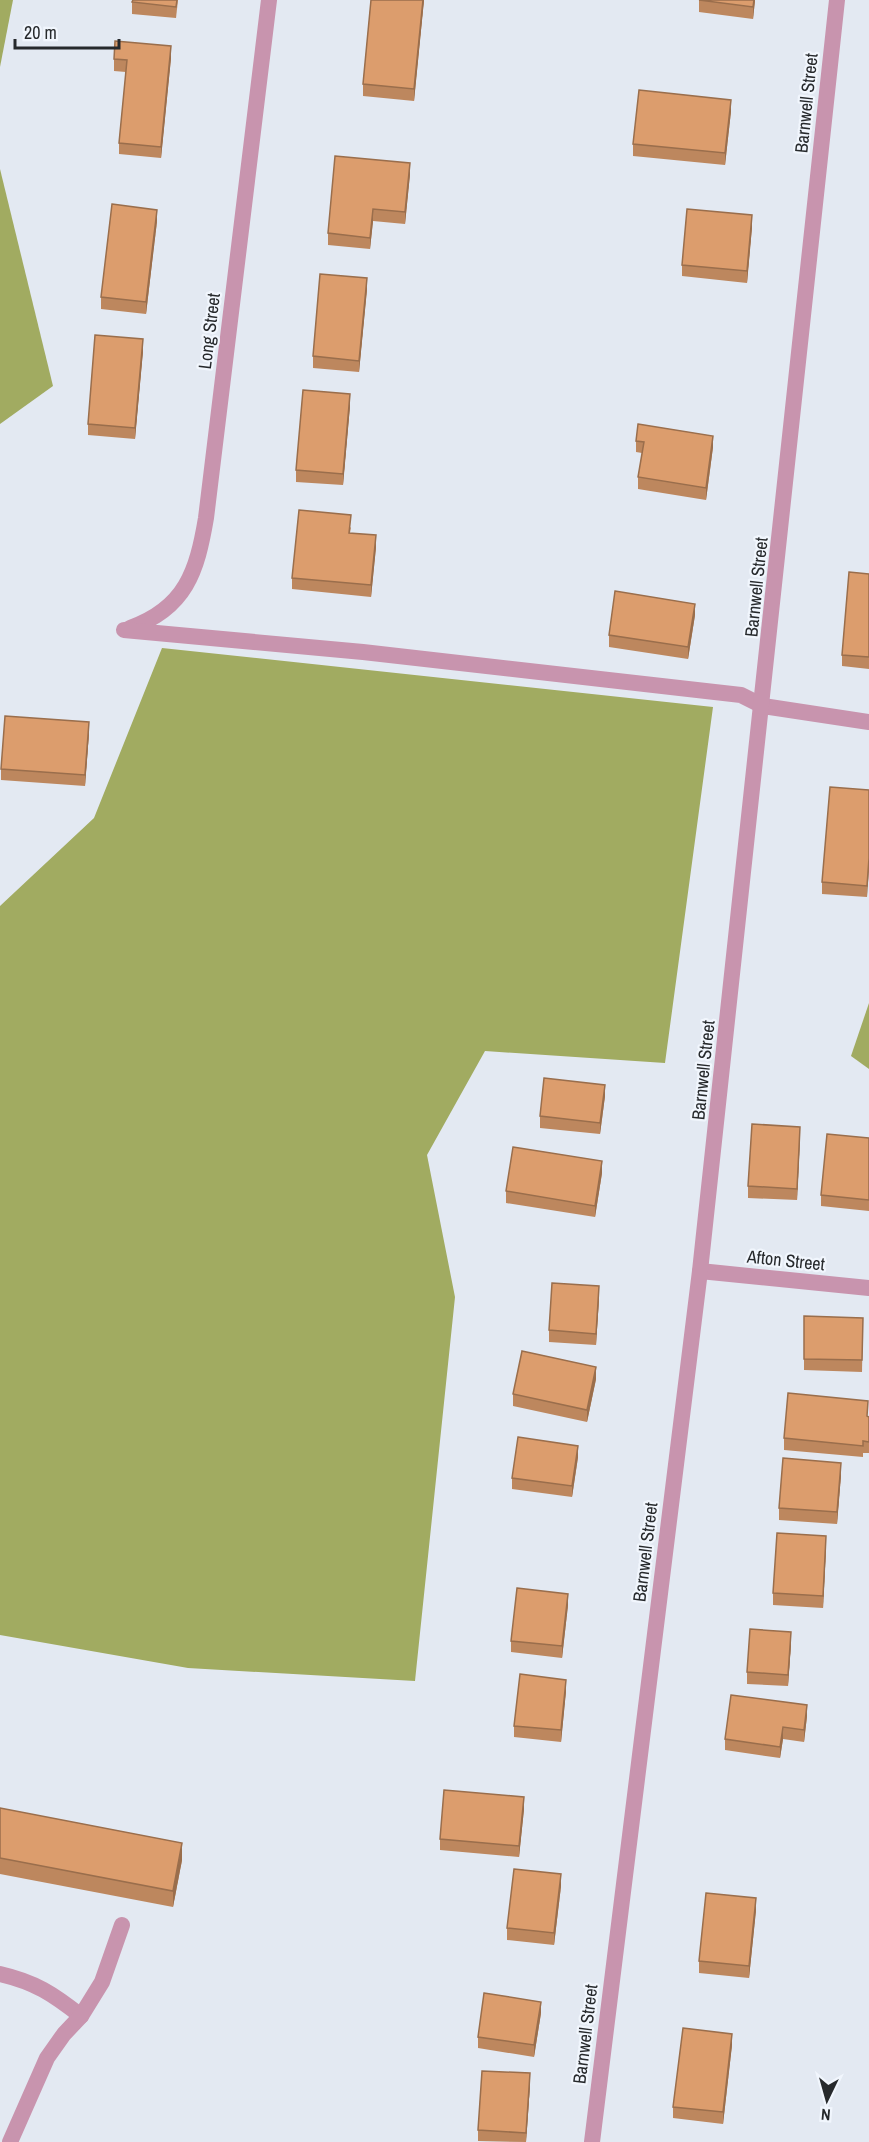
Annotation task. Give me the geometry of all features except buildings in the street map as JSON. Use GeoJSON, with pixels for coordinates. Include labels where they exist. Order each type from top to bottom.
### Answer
{"type":"FeatureCollection","features":[{"type":"Feature","properties":{"kind":"street","name":"Long Street"},"geometry":{"type":"LineString","coordinates":[[269,0],[206,518],[198,561],[187,586],[170,603],[147,622],[124,630],[363,652],[741,695],[763,706]]}},
{"type":"Feature","properties":{"kind":"street","name":"Barnwell Street"},"geometry":{"type":"LineString","coordinates":[[592,2142],[700,1271],[763,706],[837,0]]}},
{"type":"Feature","properties":{"kind":"street"},"geometry":{"type":"LineString","coordinates":[[763,706],[869,722]]}},
{"type":"Feature","properties":{"kind":"street","name":"Afton Street"},"geometry":{"type":"LineString","coordinates":[[700,1271],[869,1288]]}},
{"type":"Feature","properties":{"kind":"street"},"geometry":{"type":"LineString","coordinates":[[10,2142],[47,2058],[64,2034],[81,2016],[102,1982],[122,1925]]}},
{"type":"Feature","properties":{"kind":"street"},"geometry":{"type":"LineString","coordinates":[[0,1974],[28,1980],[52,1993],[81,2016]]}},
{"type":"Feature","properties":{"kind":"green space"},"geometry":{"type":"Polygon","coordinates":[[[0,0],[13,0],[0,67],[0,0]]]}},
{"type":"Feature","properties":{"kind":"green space"},"geometry":{"type":"Polygon","coordinates":[[[0,169],[53,386],[0,424],[0,169]]]}},
{"type":"Feature","properties":{"kind":"green space"},"geometry":{"type":"Polygon","coordinates":[[[162,648],[713,707],[665,1063],[485,1051],[427,1155],[455,1297],[415,1681],[188,1668],[0,1635],[0,906],[94,818],[162,648]]]}},
{"type":"Feature","properties":{"kind":"green space"},"geometry":{"type":"Polygon","coordinates":[[[869,1003],[869,1069],[851,1056],[869,1003]]]}}]}
